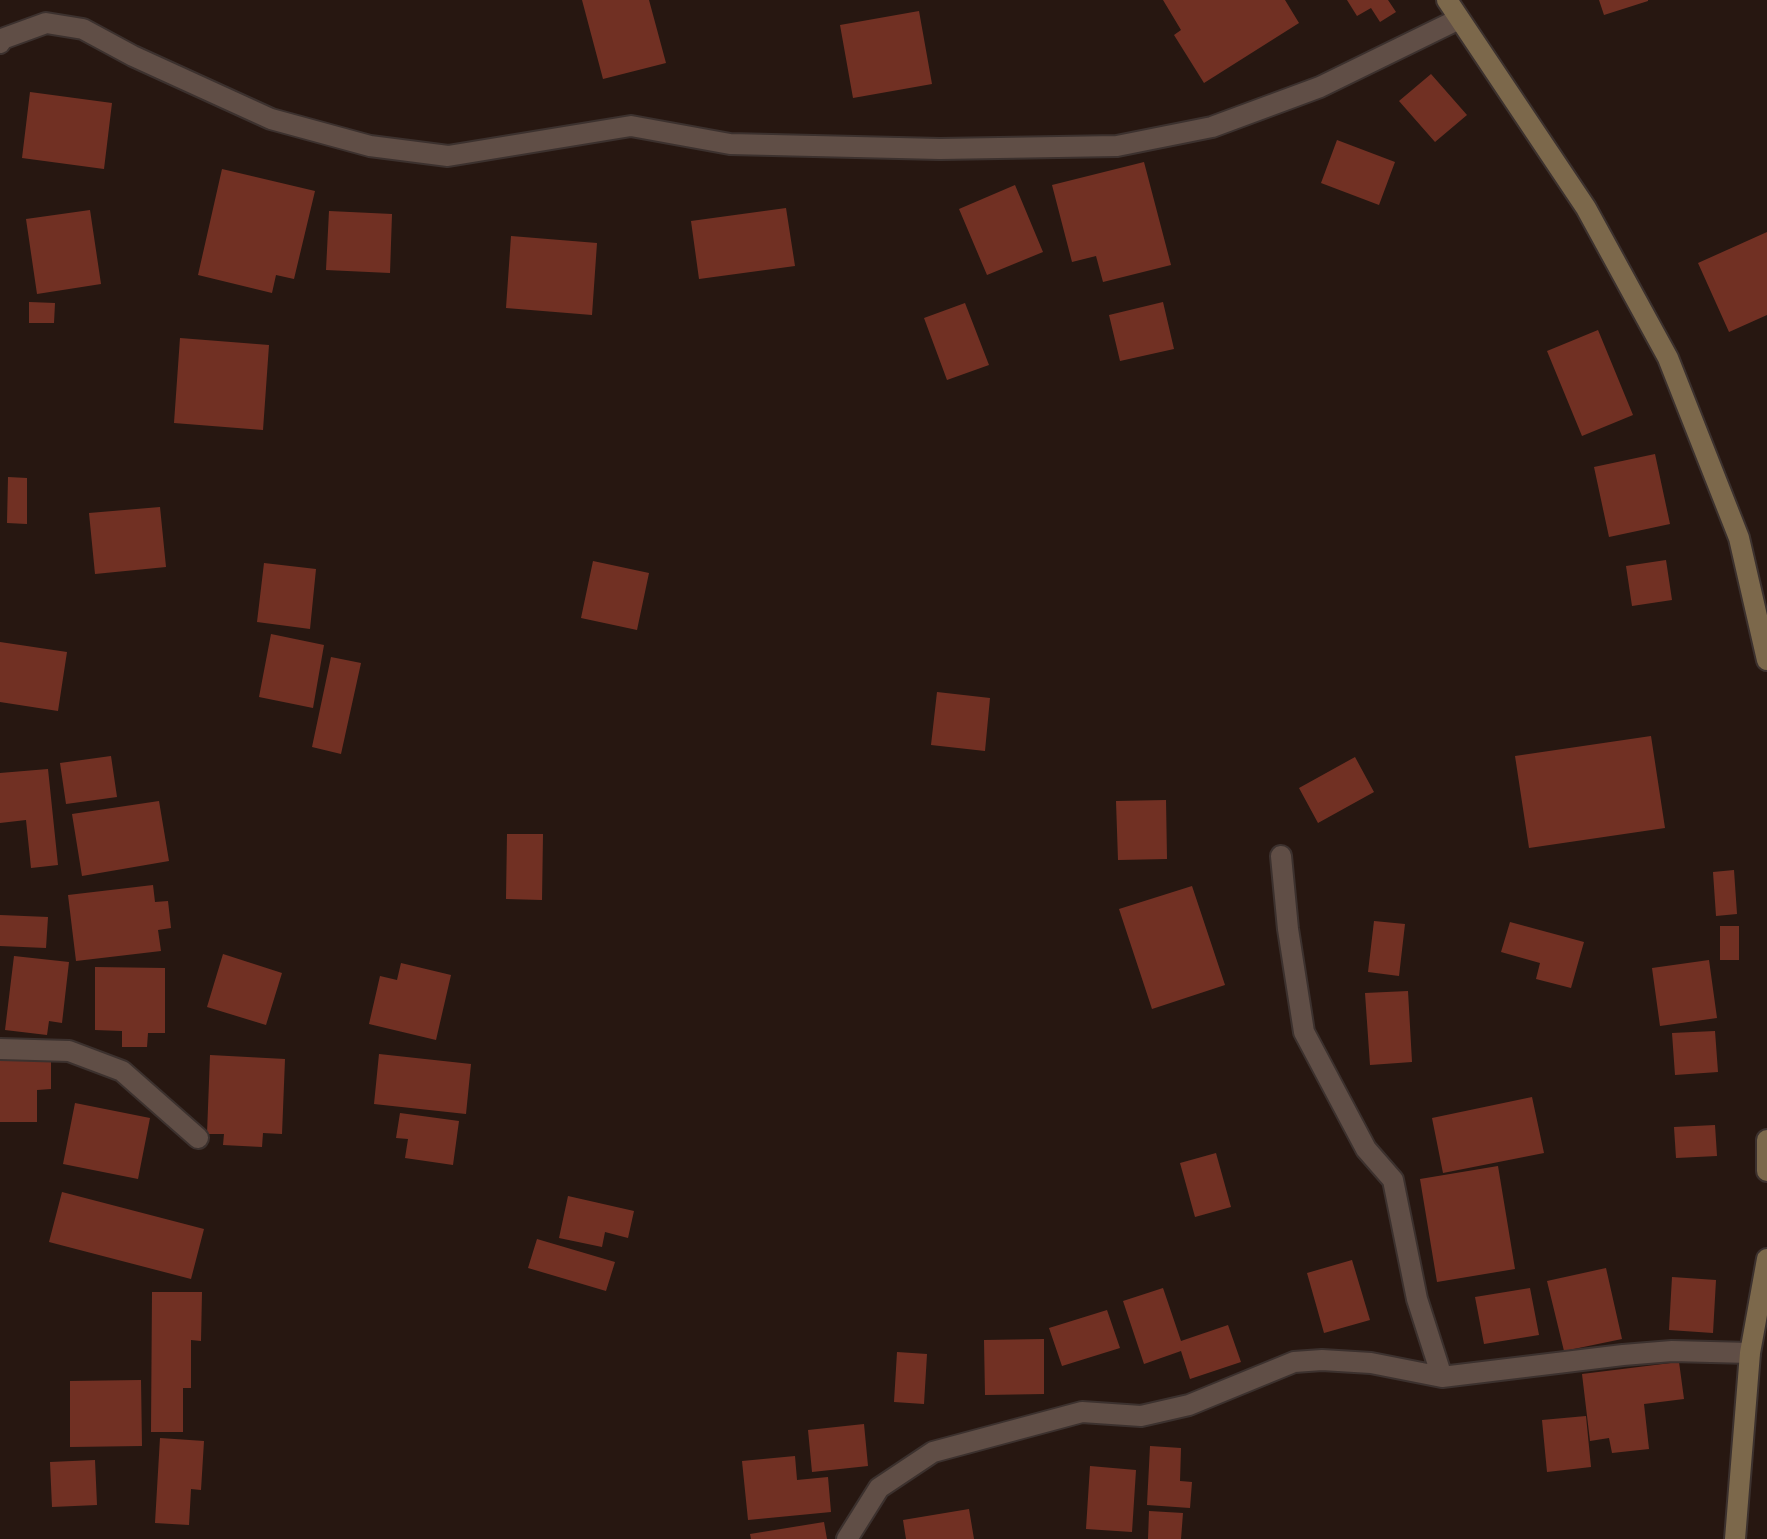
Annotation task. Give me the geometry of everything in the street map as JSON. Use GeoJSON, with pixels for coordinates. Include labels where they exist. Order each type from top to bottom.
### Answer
{"type":"FeatureCollection","features":[{"type":"Feature","properties":{"kind":"main road"},"geometry":{"type":"LineString","coordinates":[[1447,0],[1586,208],[1668,358],[1739,538],[1767,660]]}},
{"type":"Feature","properties":{"kind":"main road"},"geometry":{"type":"LineString","coordinates":[[1767,1140],[1767,1171]]}},
{"type":"Feature","properties":{"kind":"main road"},"geometry":{"type":"LineString","coordinates":[[1735,1539],[1750,1353],[1767,1259]]}},
{"type":"Feature","properties":{"kind":"street"},"geometry":{"type":"LineString","coordinates":[[0,43],[2,39],[46,23],[83,29],[133,56],[271,119],[370,146],[448,156],[631,126],[730,144],[969,149],[1117,146],[1212,127],[1320,87],[1459,19]]}},
{"type":"Feature","properties":{"kind":"street"},"geometry":{"type":"LineString","coordinates":[[1281,856],[1288,929],[1304,1032],[1366,1149],[1393,1180],[1417,1299],[1442,1377]]}},
{"type":"Feature","properties":{"kind":"street"},"geometry":{"type":"LineString","coordinates":[[0,1049],[69,1051],[122,1071],[198,1138]]}},
{"type":"Feature","properties":{"kind":"street"},"geometry":{"type":"LineString","coordinates":[[847,1539],[879,1488],[933,1452],[1082,1412],[1141,1416],[1189,1405],[1294,1362],[1371,1363],[1442,1377],[1672,1351],[1750,1353]]}},
{"type":"Feature","properties":{"kind":"building"},"geometry":{"type":"Polygon","coordinates":[[[582,0],[649,0],[666,63],[603,79],[582,0]]]}},
{"type":"Feature","properties":{"kind":"building"},"geometry":{"type":"Polygon","coordinates":[[[1163,0],[1285,0],[1299,23],[1204,83],[1174,35],[1181,30],[1163,0]]]}},
{"type":"Feature","properties":{"kind":"building"},"geometry":{"type":"Polygon","coordinates":[[[1347,0],[1388,0],[1396,12],[1380,22],[1371,8],[1357,16],[1347,0]]]}},
{"type":"Feature","properties":{"kind":"building"},"geometry":{"type":"Polygon","coordinates":[[[1599,0],[1648,0],[1648,1],[1604,15],[1599,0]]]}},
{"type":"Feature","properties":{"kind":"building"},"geometry":{"type":"Polygon","coordinates":[[[919,11],[932,84],[853,98],[840,25],[919,11]]]}},
{"type":"Feature","properties":{"kind":"building"},"geometry":{"type":"Polygon","coordinates":[[[1431,74],[1467,115],[1435,142],[1399,101],[1431,74]]]}},
{"type":"Feature","properties":{"kind":"building"},"geometry":{"type":"Polygon","coordinates":[[[30,92],[112,103],[104,169],[22,158],[30,92]]]}},
{"type":"Feature","properties":{"kind":"building"},"geometry":{"type":"Polygon","coordinates":[[[1337,140],[1395,162],[1379,205],[1321,183],[1337,140]]]}},
{"type":"Feature","properties":{"kind":"building"},"geometry":{"type":"Polygon","coordinates":[[[1144,162],[1171,265],[1103,282],[1096,256],[1072,262],[1052,185],[1144,162]]]}},
{"type":"Feature","properties":{"kind":"building"},"geometry":{"type":"Polygon","coordinates":[[[222,169],[315,191],[294,279],[276,275],[272,293],[198,275],[222,169]]]}},
{"type":"Feature","properties":{"kind":"building"},"geometry":{"type":"Polygon","coordinates":[[[1015,185],[1043,252],[987,275],[959,209],[1015,185]]]}},
{"type":"Feature","properties":{"kind":"building"},"geometry":{"type":"Polygon","coordinates":[[[786,208],[795,266],[699,279],[691,221],[786,208]]]}},
{"type":"Feature","properties":{"kind":"building"},"geometry":{"type":"Polygon","coordinates":[[[90,210],[101,284],[37,294],[26,219],[90,210]]]}},
{"type":"Feature","properties":{"kind":"building"},"geometry":{"type":"Polygon","coordinates":[[[329,211],[392,214],[390,273],[326,270],[329,211]]]}},
{"type":"Feature","properties":{"kind":"building"},"geometry":{"type":"Polygon","coordinates":[[[1767,232],[1767,315],[1729,332],[1698,263],[1767,232]]]}},
{"type":"Feature","properties":{"kind":"building"},"geometry":{"type":"Polygon","coordinates":[[[511,236],[597,243],[592,315],[506,308],[511,236]]]}},
{"type":"Feature","properties":{"kind":"building"},"geometry":{"type":"Polygon","coordinates":[[[29,302],[55,303],[54,323],[29,323],[29,302]]]}},
{"type":"Feature","properties":{"kind":"building"},"geometry":{"type":"Polygon","coordinates":[[[1163,302],[1174,349],[1120,361],[1109,315],[1163,302]]]}},
{"type":"Feature","properties":{"kind":"building"},"geometry":{"type":"Polygon","coordinates":[[[965,303],[989,365],[947,380],[924,318],[965,303]]]}},
{"type":"Feature","properties":{"kind":"building"},"geometry":{"type":"Polygon","coordinates":[[[1598,330],[1633,415],[1582,436],[1547,351],[1598,330]]]}},
{"type":"Feature","properties":{"kind":"building"},"geometry":{"type":"Polygon","coordinates":[[[180,338],[269,345],[263,430],[174,423],[180,338]]]}},
{"type":"Feature","properties":{"kind":"building"},"geometry":{"type":"Polygon","coordinates":[[[1655,454],[1670,524],[1609,537],[1594,467],[1655,454]]]}},
{"type":"Feature","properties":{"kind":"building"},"geometry":{"type":"Polygon","coordinates":[[[8,477],[27,478],[27,524],[7,523],[8,477]]]}},
{"type":"Feature","properties":{"kind":"building"},"geometry":{"type":"Polygon","coordinates":[[[160,507],[166,567],[95,574],[89,513],[160,507]]]}},
{"type":"Feature","properties":{"kind":"building"},"geometry":{"type":"Polygon","coordinates":[[[1666,560],[1672,600],[1632,606],[1626,566],[1666,560]]]}},
{"type":"Feature","properties":{"kind":"building"},"geometry":{"type":"Polygon","coordinates":[[[593,561],[649,573],[637,630],[581,618],[593,561]]]}},
{"type":"Feature","properties":{"kind":"building"},"geometry":{"type":"Polygon","coordinates":[[[264,563],[316,569],[310,629],[257,622],[264,563]]]}},
{"type":"Feature","properties":{"kind":"building"},"geometry":{"type":"Polygon","coordinates":[[[271,634],[324,645],[313,708],[259,697],[271,634]]]}},
{"type":"Feature","properties":{"kind":"building"},"geometry":{"type":"Polygon","coordinates":[[[0,642],[67,652],[58,711],[0,702],[0,642]]]}},
{"type":"Feature","properties":{"kind":"building"},"geometry":{"type":"Polygon","coordinates":[[[331,657],[361,663],[341,754],[312,747],[331,657]]]}},
{"type":"Feature","properties":{"kind":"building"},"geometry":{"type":"Polygon","coordinates":[[[937,692],[990,698],[985,751],[931,745],[937,692]]]}},
{"type":"Feature","properties":{"kind":"building"},"geometry":{"type":"Polygon","coordinates":[[[1651,736],[1665,828],[1529,848],[1515,756],[1651,736]]]}},
{"type":"Feature","properties":{"kind":"building"},"geometry":{"type":"Polygon","coordinates":[[[111,756],[117,797],[66,804],[60,763],[111,756]]]}},
{"type":"Feature","properties":{"kind":"building"},"geometry":{"type":"Polygon","coordinates":[[[1355,757],[1374,792],[1318,823],[1299,788],[1355,757]]]}},
{"type":"Feature","properties":{"kind":"building"},"geometry":{"type":"Polygon","coordinates":[[[48,769],[58,865],[31,868],[26,820],[0,823],[0,773],[48,769]]]}},
{"type":"Feature","properties":{"kind":"building"},"geometry":{"type":"Polygon","coordinates":[[[1166,800],[1167,859],[1118,860],[1116,801],[1166,800]]]}},
{"type":"Feature","properties":{"kind":"building"},"geometry":{"type":"Polygon","coordinates":[[[159,801],[169,861],[82,876],[72,814],[159,801]]]}},
{"type":"Feature","properties":{"kind":"building"},"geometry":{"type":"Polygon","coordinates":[[[507,834],[543,834],[542,900],[506,899],[507,834]]]}},
{"type":"Feature","properties":{"kind":"building"},"geometry":{"type":"Polygon","coordinates":[[[1734,870],[1737,914],[1716,916],[1713,872],[1734,870]]]}},
{"type":"Feature","properties":{"kind":"building"},"geometry":{"type":"Polygon","coordinates":[[[153,885],[155,902],[168,901],[171,928],[158,930],[161,951],[76,961],[68,895],[153,885]]]}},
{"type":"Feature","properties":{"kind":"building"},"geometry":{"type":"Polygon","coordinates":[[[1192,886],[1225,985],[1152,1009],[1119,909],[1192,886]]]}},
{"type":"Feature","properties":{"kind":"building"},"geometry":{"type":"Polygon","coordinates":[[[0,915],[48,917],[46,948],[0,946],[0,915]]]}},
{"type":"Feature","properties":{"kind":"building"},"geometry":{"type":"Polygon","coordinates":[[[1374,921],[1405,924],[1399,976],[1368,972],[1374,921]]]}},
{"type":"Feature","properties":{"kind":"building"},"geometry":{"type":"Polygon","coordinates":[[[1510,922],[1584,942],[1571,988],[1536,979],[1540,963],[1501,952],[1510,922]]]}},
{"type":"Feature","properties":{"kind":"building"},"geometry":{"type":"Polygon","coordinates":[[[1720,926],[1739,926],[1739,960],[1720,960],[1720,926]]]}},
{"type":"Feature","properties":{"kind":"building"},"geometry":{"type":"Polygon","coordinates":[[[223,954],[282,973],[266,1025],[207,1007],[223,954]]]}},
{"type":"Feature","properties":{"kind":"building"},"geometry":{"type":"Polygon","coordinates":[[[14,956],[69,962],[62,1023],[49,1021],[47,1035],[5,1030],[14,956]]]}},
{"type":"Feature","properties":{"kind":"building"},"geometry":{"type":"Polygon","coordinates":[[[1709,960],[1717,1018],[1660,1026],[1652,968],[1709,960]]]}},
{"type":"Feature","properties":{"kind":"building"},"geometry":{"type":"Polygon","coordinates":[[[401,963],[451,975],[436,1040],[369,1024],[380,976],[397,980],[401,963]]]}},
{"type":"Feature","properties":{"kind":"building"},"geometry":{"type":"Polygon","coordinates":[[[95,967],[165,968],[165,1033],[148,1033],[147,1047],[122,1047],[122,1031],[95,1030],[95,967]]]}},
{"type":"Feature","properties":{"kind":"building"},"geometry":{"type":"Polygon","coordinates":[[[1408,991],[1412,1062],[1370,1065],[1365,993],[1408,991]]]}},
{"type":"Feature","properties":{"kind":"building"},"geometry":{"type":"Polygon","coordinates":[[[1715,1031],[1718,1072],[1675,1075],[1672,1033],[1715,1031]]]}},
{"type":"Feature","properties":{"kind":"building"},"geometry":{"type":"Polygon","coordinates":[[[379,1054],[471,1064],[466,1114],[374,1104],[379,1054]]]}},
{"type":"Feature","properties":{"kind":"building"},"geometry":{"type":"Polygon","coordinates":[[[210,1055],[285,1059],[282,1134],[263,1133],[262,1147],[223,1145],[224,1134],[207,1134],[210,1055]]]}},
{"type":"Feature","properties":{"kind":"building"},"geometry":{"type":"Polygon","coordinates":[[[0,1057],[51,1057],[51,1089],[37,1090],[37,1122],[0,1122],[0,1057]]]}},
{"type":"Feature","properties":{"kind":"building"},"geometry":{"type":"Polygon","coordinates":[[[1532,1097],[1544,1153],[1443,1173],[1432,1118],[1532,1097]]]}},
{"type":"Feature","properties":{"kind":"building"},"geometry":{"type":"Polygon","coordinates":[[[75,1103],[150,1118],[138,1179],[63,1164],[75,1103]]]}},
{"type":"Feature","properties":{"kind":"building"},"geometry":{"type":"Polygon","coordinates":[[[400,1113],[459,1121],[453,1165],[405,1158],[408,1139],[396,1138],[400,1113]]]}},
{"type":"Feature","properties":{"kind":"building"},"geometry":{"type":"Polygon","coordinates":[[[1715,1125],[1717,1156],[1676,1158],[1674,1127],[1715,1125]]]}},
{"type":"Feature","properties":{"kind":"building"},"geometry":{"type":"Polygon","coordinates":[[[1216,1153],[1231,1207],[1195,1217],[1180,1163],[1216,1153]]]}},
{"type":"Feature","properties":{"kind":"building"},"geometry":{"type":"Polygon","coordinates":[[[1498,1166],[1515,1269],[1437,1282],[1420,1179],[1498,1166]]]}},
{"type":"Feature","properties":{"kind":"building"},"geometry":{"type":"Polygon","coordinates":[[[62,1192],[204,1229],[191,1279],[49,1242],[62,1192]]]}},
{"type":"Feature","properties":{"kind":"building"},"geometry":{"type":"Polygon","coordinates":[[[568,1196],[634,1211],[628,1238],[605,1232],[602,1247],[559,1238],[568,1196]]]}},
{"type":"Feature","properties":{"kind":"building"},"geometry":{"type":"Polygon","coordinates":[[[537,1239],[615,1262],[606,1291],[528,1268],[537,1239]]]}},
{"type":"Feature","properties":{"kind":"building"},"geometry":{"type":"Polygon","coordinates":[[[1352,1260],[1370,1320],[1324,1333],[1307,1273],[1352,1260]]]}},
{"type":"Feature","properties":{"kind":"building"},"geometry":{"type":"Polygon","coordinates":[[[1606,1268],[1622,1339],[1564,1351],[1547,1281],[1606,1268]]]}},
{"type":"Feature","properties":{"kind":"building"},"geometry":{"type":"Polygon","coordinates":[[[1672,1277],[1716,1280],[1713,1333],[1669,1330],[1672,1277]]]}},
{"type":"Feature","properties":{"kind":"building"},"geometry":{"type":"Polygon","coordinates":[[[1163,1288],[1181,1341],[1228,1325],[1241,1362],[1190,1379],[1181,1351],[1144,1364],[1123,1301],[1163,1288]]]}},
{"type":"Feature","properties":{"kind":"building"},"geometry":{"type":"Polygon","coordinates":[[[1530,1288],[1539,1335],[1484,1344],[1475,1297],[1530,1288]]]}},
{"type":"Feature","properties":{"kind":"building"},"geometry":{"type":"Polygon","coordinates":[[[152,1292],[202,1292],[201,1341],[191,1340],[191,1388],[183,1388],[183,1432],[151,1432],[152,1292]]]}},
{"type":"Feature","properties":{"kind":"building"},"geometry":{"type":"Polygon","coordinates":[[[1107,1310],[1120,1348],[1062,1366],[1049,1328],[1107,1310]]]}},
{"type":"Feature","properties":{"kind":"building"},"geometry":{"type":"Polygon","coordinates":[[[1044,1339],[1044,1394],[985,1395],[984,1340],[1044,1339]]]}},
{"type":"Feature","properties":{"kind":"building"},"geometry":{"type":"Polygon","coordinates":[[[897,1352],[927,1354],[924,1404],[894,1402],[897,1352]]]}},
{"type":"Feature","properties":{"kind":"building"},"geometry":{"type":"Polygon","coordinates":[[[1679,1362],[1684,1399],[1644,1404],[1649,1449],[1612,1453],[1609,1438],[1590,1441],[1582,1374],[1679,1362]]]}},
{"type":"Feature","properties":{"kind":"building"},"geometry":{"type":"Polygon","coordinates":[[[141,1380],[142,1446],[70,1447],[70,1381],[141,1380]]]}},
{"type":"Feature","properties":{"kind":"building"},"geometry":{"type":"Polygon","coordinates":[[[1586,1416],[1591,1467],[1547,1472],[1542,1420],[1586,1416]]]}},
{"type":"Feature","properties":{"kind":"building"},"geometry":{"type":"Polygon","coordinates":[[[864,1424],[868,1466],[812,1472],[808,1430],[864,1424]]]}},
{"type":"Feature","properties":{"kind":"building"},"geometry":{"type":"Polygon","coordinates":[[[160,1438],[204,1441],[201,1490],[191,1489],[189,1525],[155,1523],[160,1438]]]}},
{"type":"Feature","properties":{"kind":"building"},"geometry":{"type":"Polygon","coordinates":[[[1150,1446],[1181,1448],[1180,1481],[1192,1482],[1190,1508],[1147,1505],[1150,1446]]]}},
{"type":"Feature","properties":{"kind":"building"},"geometry":{"type":"Polygon","coordinates":[[[795,1456],[797,1480],[828,1477],[831,1512],[748,1520],[742,1461],[795,1456]]]}},
{"type":"Feature","properties":{"kind":"building"},"geometry":{"type":"Polygon","coordinates":[[[95,1460],[97,1505],[52,1507],[50,1462],[95,1460]]]}},
{"type":"Feature","properties":{"kind":"building"},"geometry":{"type":"Polygon","coordinates":[[[1090,1466],[1136,1470],[1132,1532],[1086,1529],[1090,1466]]]}},
{"type":"Feature","properties":{"kind":"building"},"geometry":{"type":"Polygon","coordinates":[[[969,1509],[974,1539],[906,1539],[903,1520],[969,1509]]]}},
{"type":"Feature","properties":{"kind":"building"},"geometry":{"type":"Polygon","coordinates":[[[1149,1511],[1183,1513],[1181,1539],[1148,1539],[1149,1511]]]}},
{"type":"Feature","properties":{"kind":"building"},"geometry":{"type":"Polygon","coordinates":[[[824,1522],[827,1539],[751,1539],[750,1534],[824,1522]]]}}]}
